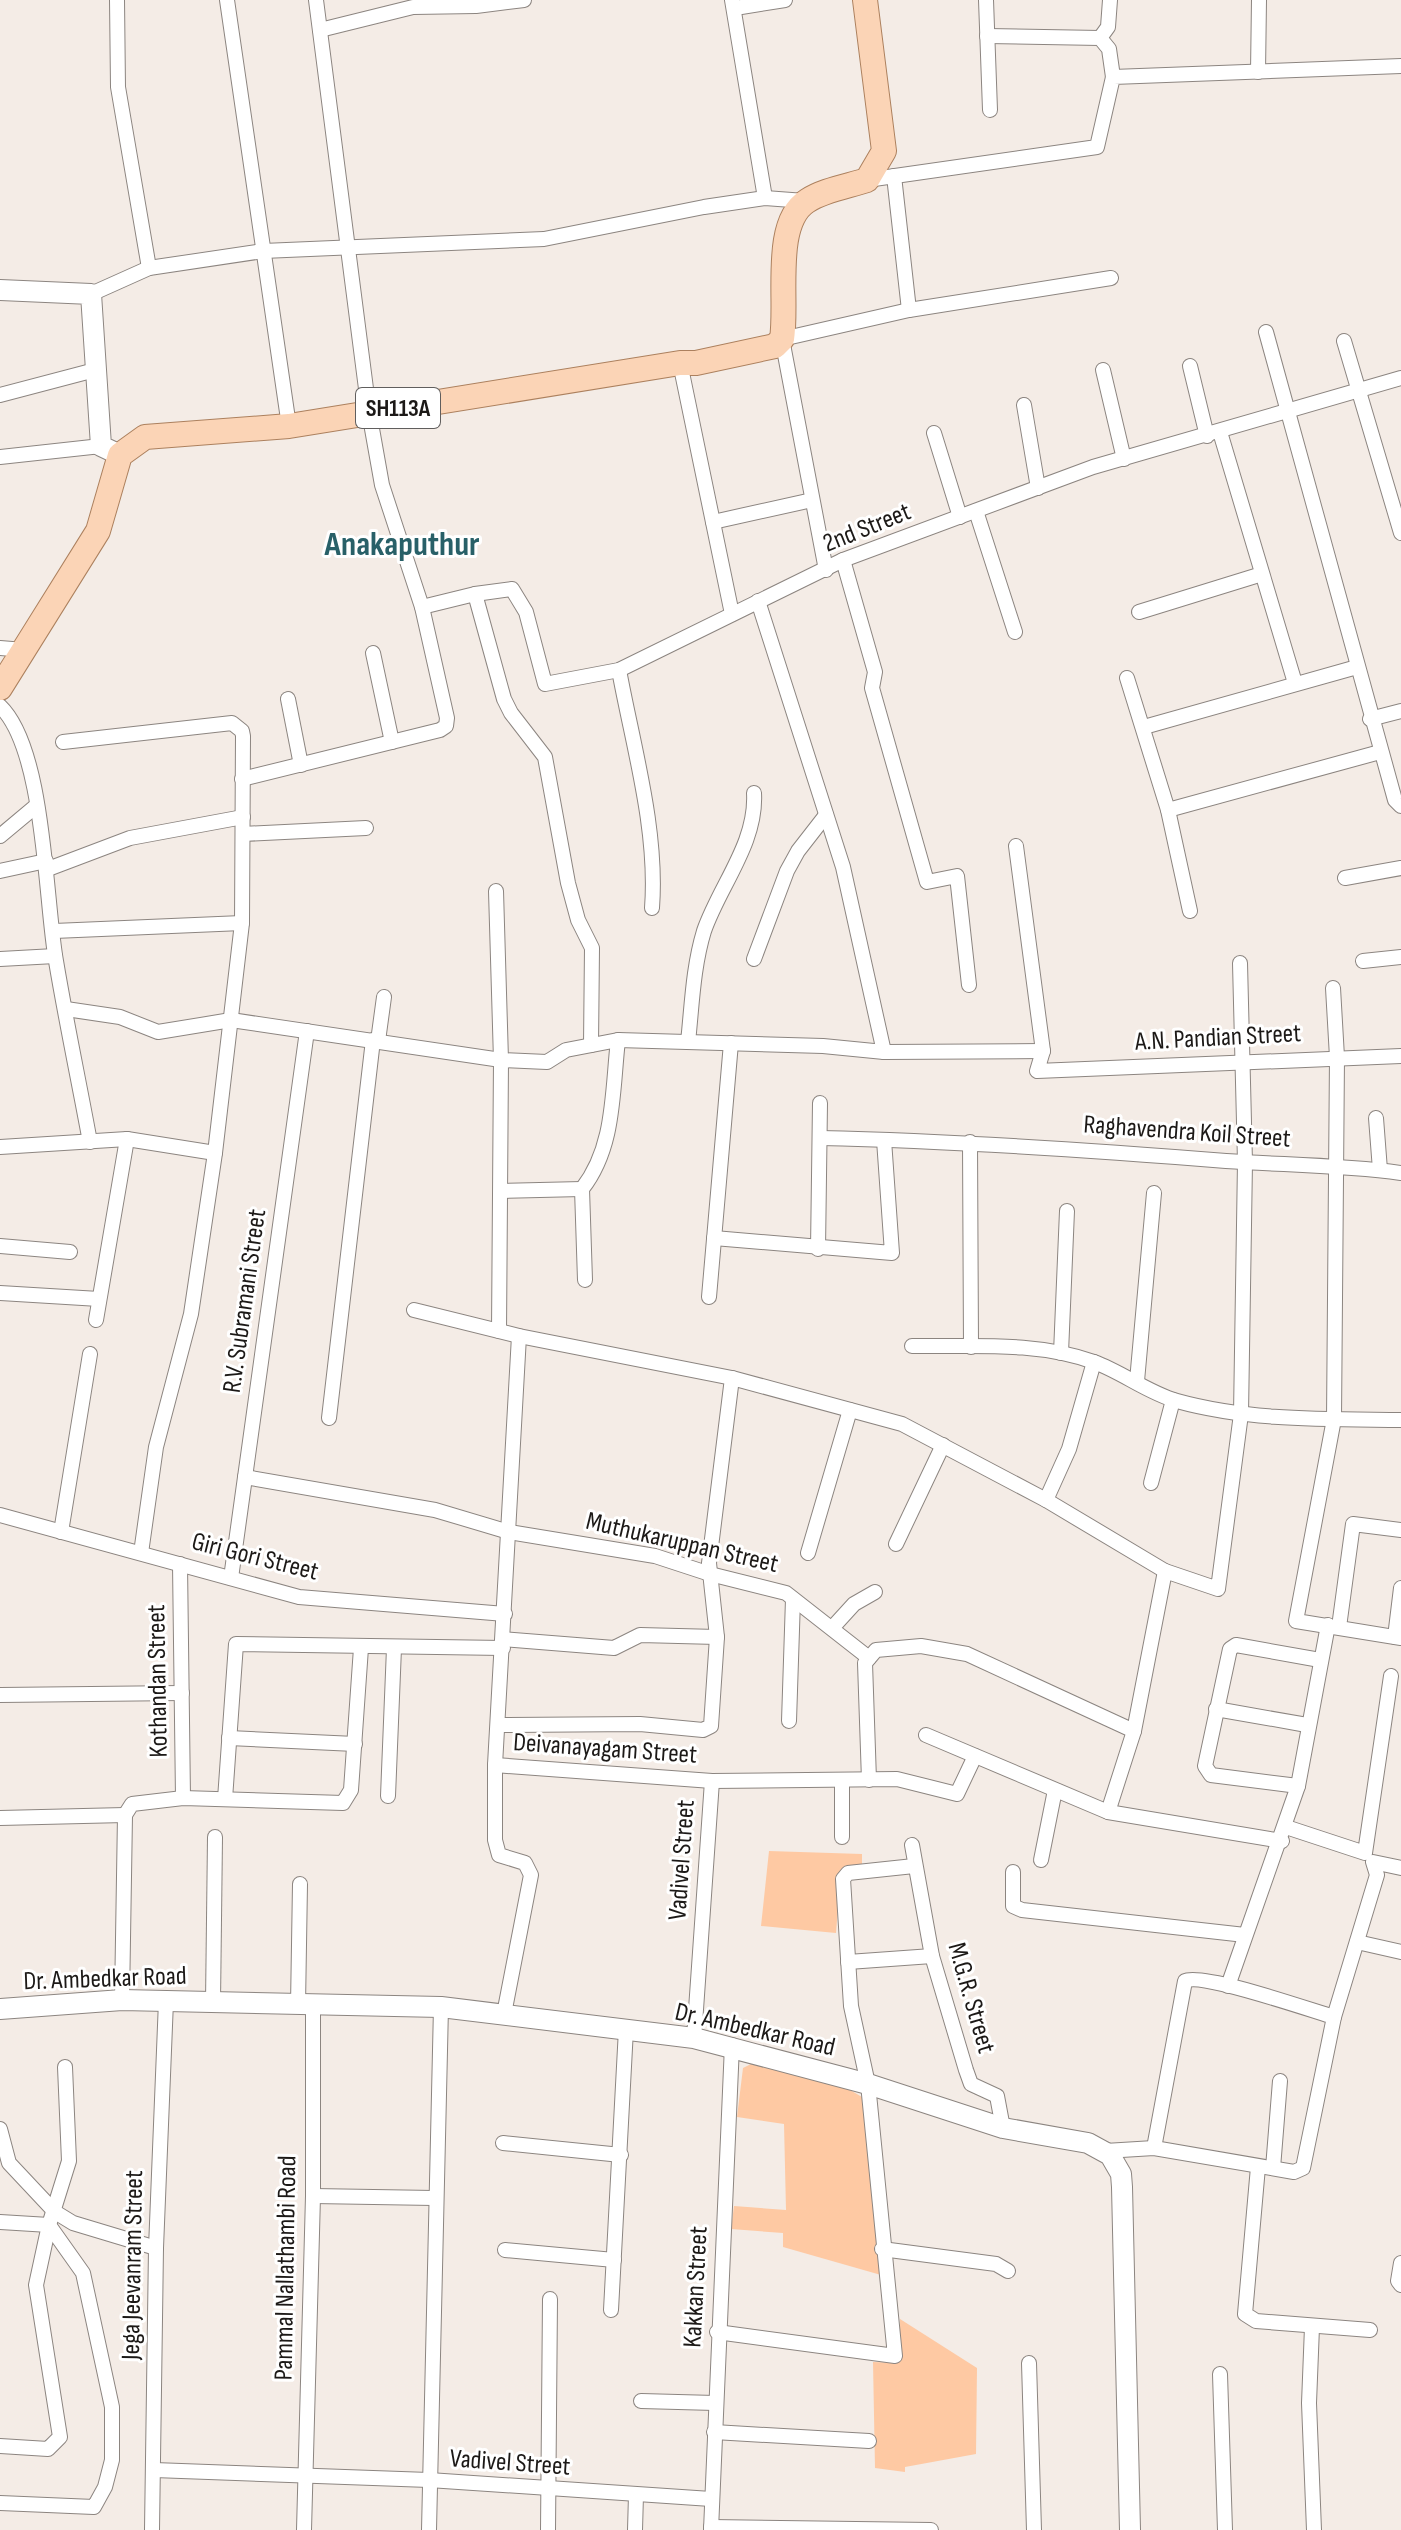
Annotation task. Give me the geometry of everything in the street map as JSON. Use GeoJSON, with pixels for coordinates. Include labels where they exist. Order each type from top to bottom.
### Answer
{"type":"FeatureCollection","features":[{"type":"Feature","properties":{"kind":"main road"},"geometry":{"type":"LineString","coordinates":[[782,339],[786,313],[784,235],[805,201],[867,180],[884,151],[865,0]]}},
{"type":"Feature","properties":{"kind":"main road","name":"SH113A"},"geometry":{"type":"LineString","coordinates":[[110,451],[145,437],[289,426],[680,363],[696,363],[765,350],[782,339]]}},
{"type":"Feature","properties":{"kind":"main road"},"geometry":{"type":"LineString","coordinates":[[0,688],[12,649],[98,531],[110,451]]}},
{"type":"Feature","properties":{"kind":"street"},"geometry":{"type":"LineString","coordinates":[[117,0],[118,87],[149,268]]}},
{"type":"Feature","properties":{"kind":"street"},"geometry":{"type":"LineString","coordinates":[[227,0],[289,426]]}},
{"type":"Feature","properties":{"kind":"street"},"geometry":{"type":"LineString","coordinates":[[242,779],[446,726],[446,710],[422,607],[382,485],[369,412],[316,0]]}},
{"type":"Feature","properties":{"kind":"street"},"geometry":{"type":"LineString","coordinates":[[320,30],[413,7],[524,0]]}},
{"type":"Feature","properties":{"kind":"street"},"geometry":{"type":"LineString","coordinates":[[765,198],[734,4],[785,0]]}},
{"type":"Feature","properties":{"kind":"street"},"geometry":{"type":"LineString","coordinates":[[986,0],[990,110]]}},
{"type":"Feature","properties":{"kind":"street"},"geometry":{"type":"LineString","coordinates":[[1100,38],[1108,27],[1110,0]]}},
{"type":"Feature","properties":{"kind":"street"},"geometry":{"type":"LineString","coordinates":[[1258,72],[1259,0]]}},
{"type":"Feature","properties":{"kind":"street"},"geometry":{"type":"LineString","coordinates":[[867,180],[1097,147],[1113,77],[1109,49],[1100,38],[987,36]]}},
{"type":"Feature","properties":{"kind":"street"},"geometry":{"type":"LineString","coordinates":[[1113,77],[1401,66]]}},
{"type":"Feature","properties":{"kind":"street"},"geometry":{"type":"LineString","coordinates":[[894,176],[909,310]]}},
{"type":"Feature","properties":{"kind":"street"},"geometry":{"type":"LineString","coordinates":[[0,290],[91,294],[149,268],[263,251],[544,239],[765,198],[805,201]]}},
{"type":"Feature","properties":{"kind":"street"},"geometry":{"type":"LineString","coordinates":[[826,570],[782,339],[909,310],[1111,278]]}},
{"type":"Feature","properties":{"kind":"street"},"geometry":{"type":"LineString","coordinates":[[0,457],[110,451],[95,370],[91,294]]}},
{"type":"Feature","properties":{"kind":"street"},"geometry":{"type":"LineString","coordinates":[[1266,332],[1370,719],[1395,800],[1401,806]]}},
{"type":"Feature","properties":{"kind":"street"},"geometry":{"type":"LineString","coordinates":[[1344,341],[1361,389],[1401,533]]}},
{"type":"Feature","properties":{"kind":"street"},"geometry":{"type":"LineString","coordinates":[[680,363],[732,614]]}},
{"type":"Feature","properties":{"kind":"street"},"geometry":{"type":"LineString","coordinates":[[1190,366],[1262,574],[1295,683]]}},
{"type":"Feature","properties":{"kind":"street"},"geometry":{"type":"LineString","coordinates":[[0,395],[95,370]]}},
{"type":"Feature","properties":{"kind":"street"},"geometry":{"type":"LineString","coordinates":[[1103,370],[1124,459]]}},
{"type":"Feature","properties":{"kind":"street","name":"2nd Street"},"geometry":{"type":"LineString","coordinates":[[422,607],[512,589],[526,612],[543,682],[547,685],[619,670],[843,560],[1124,459],[1290,413],[1401,378]]}},
{"type":"Feature","properties":{"kind":"street"},"geometry":{"type":"LineString","coordinates":[[1024,405],[1038,488]]}},
{"type":"Feature","properties":{"kind":"street"},"geometry":{"type":"LineString","coordinates":[[934,433],[960,517]]}},
{"type":"Feature","properties":{"kind":"street"},"geometry":{"type":"LineString","coordinates":[[713,522],[812,500]]}},
{"type":"Feature","properties":{"kind":"street"},"geometry":{"type":"LineString","coordinates":[[976,511],[1015,632]]}},
{"type":"Feature","properties":{"kind":"street"},"geometry":{"type":"LineString","coordinates":[[843,560],[875,672],[872,688],[927,882],[957,876],[969,985]]}},
{"type":"Feature","properties":{"kind":"street"},"geometry":{"type":"LineString","coordinates":[[1139,612],[1262,574]]}},
{"type":"Feature","properties":{"kind":"street"},"geometry":{"type":"LineString","coordinates":[[475,594],[504,699],[545,757],[568,883],[578,920],[592,948],[591,1045]]}},
{"type":"Feature","properties":{"kind":"street"},"geometry":{"type":"LineString","coordinates":[[758,601],[843,867],[884,1052]]}},
{"type":"Feature","properties":{"kind":"street"},"geometry":{"type":"LineString","coordinates":[[373,653],[392,742]]}},
{"type":"Feature","properties":{"kind":"street"},"geometry":{"type":"LineString","coordinates":[[1144,727],[1357,667]]}},
{"type":"Feature","properties":{"kind":"street"},"geometry":{"type":"LineString","coordinates":[[619,670],[643,802],[653,886],[652,908]]}},
{"type":"Feature","properties":{"kind":"street"},"geometry":{"type":"LineString","coordinates":[[1127,678],[1168,810],[1190,911]]}},
{"type":"Feature","properties":{"kind":"street"},"geometry":{"type":"LineString","coordinates":[[288,699],[301,765]]}},
{"type":"Feature","properties":{"kind":"street"},"geometry":{"type":"LineString","coordinates":[[0,706],[12,718],[24,749],[36,806],[47,865],[55,956],[90,1142]]}},
{"type":"Feature","properties":{"kind":"street"},"geometry":{"type":"LineString","coordinates":[[1370,719],[1401,711]]}},
{"type":"Feature","properties":{"kind":"street"},"geometry":{"type":"LineString","coordinates":[[63,742],[232,723],[242,731],[242,923],[215,1153],[191,1314],[156,1447],[141,1553]]}},
{"type":"Feature","properties":{"kind":"street"},"geometry":{"type":"LineString","coordinates":[[1168,810],[1380,752]]}},
{"type":"Feature","properties":{"kind":"street"},"geometry":{"type":"LineString","coordinates":[[688,1042],[697,956],[705,928],[749,835],[756,814],[754,793]]}},
{"type":"Feature","properties":{"kind":"street"},"geometry":{"type":"LineString","coordinates":[[0,836],[36,806]]}},
{"type":"Feature","properties":{"kind":"street"},"geometry":{"type":"LineString","coordinates":[[754,959],[787,871],[798,851],[826,815]]}},
{"type":"Feature","properties":{"kind":"street"},"geometry":{"type":"LineString","coordinates":[[0,871],[47,865],[130,838],[243,817]]}},
{"type":"Feature","properties":{"kind":"street"},"geometry":{"type":"LineString","coordinates":[[243,834],[366,828]]}},
{"type":"Feature","properties":{"kind":"street"},"geometry":{"type":"LineString","coordinates":[[66,1009],[120,1017],[158,1032],[231,1020],[501,1060],[547,1062],[566,1050],[618,1040],[884,1052],[1043,1051],[1016,846]]}},
{"type":"Feature","properties":{"kind":"street"},"geometry":{"type":"LineString","coordinates":[[1345,878],[1401,868]]}},
{"type":"Feature","properties":{"kind":"street"},"geometry":{"type":"LineString","coordinates":[[496,891],[501,1060],[499,1331]]}},
{"type":"Feature","properties":{"kind":"street"},"geometry":{"type":"LineString","coordinates":[[54,931],[242,923]]}},
{"type":"Feature","properties":{"kind":"street"},"geometry":{"type":"LineString","coordinates":[[0,959],[55,956]]}},
{"type":"Feature","properties":{"kind":"street"},"geometry":{"type":"LineString","coordinates":[[1363,961],[1401,957]]}},
{"type":"Feature","properties":{"kind":"street"},"geometry":{"type":"LineString","coordinates":[[414,1310],[519,1336],[732,1378],[902,1424],[1046,1500],[1165,1571],[1218,1589],[1241,1414],[1245,1162],[1240,963]]}},
{"type":"Feature","properties":{"kind":"street"},"geometry":{"type":"LineString","coordinates":[[1333,988],[1337,1057],[1334,1419],[1296,1621],[1398,1637],[1401,1588]]}},
{"type":"Feature","properties":{"kind":"street"},"geometry":{"type":"LineString","coordinates":[[329,1418],[375,1041],[384,997]]}},
{"type":"Feature","properties":{"kind":"street","name":"R.V. Subramani Street"},"geometry":{"type":"LineString","coordinates":[[231,1578],[307,1031]]}},
{"type":"Feature","properties":{"kind":"street"},"geometry":{"type":"LineString","coordinates":[[585,1280],[582,1189],[597,1170],[606,1149],[618,1040]]}},
{"type":"Feature","properties":{"kind":"street"},"geometry":{"type":"LineString","coordinates":[[709,1297],[731,1043]]}},
{"type":"Feature","properties":{"kind":"street","name":"A.N. Pandian Street"},"geometry":{"type":"LineString","coordinates":[[1043,1051],[1037,1071],[1401,1056]]}},
{"type":"Feature","properties":{"kind":"street"},"geometry":{"type":"LineString","coordinates":[[818,1249],[820,1103]]}},
{"type":"Feature","properties":{"kind":"street"},"geometry":{"type":"LineString","coordinates":[[1376,1118],[1380,1170]]}},
{"type":"Feature","properties":{"kind":"street","name":"Raghavendra Koil Street"},"geometry":{"type":"LineString","coordinates":[[820,1138],[970,1142],[1245,1162],[1335,1164],[1401,1173]]}},
{"type":"Feature","properties":{"kind":"street"},"geometry":{"type":"LineString","coordinates":[[0,1147],[127,1139],[215,1153]]}},
{"type":"Feature","properties":{"kind":"street"},"geometry":{"type":"LineString","coordinates":[[96,1320],[127,1139]]}},
{"type":"Feature","properties":{"kind":"street"},"geometry":{"type":"LineString","coordinates":[[714,1238],[892,1253],[884,1140]]}},
{"type":"Feature","properties":{"kind":"street"},"geometry":{"type":"LineString","coordinates":[[970,1142],[971,1347]]}},
{"type":"Feature","properties":{"kind":"street"},"geometry":{"type":"LineString","coordinates":[[501,1191],[582,1189]]}},
{"type":"Feature","properties":{"kind":"street"},"geometry":{"type":"LineString","coordinates":[[1137,1381],[1154,1193]]}},
{"type":"Feature","properties":{"kind":"street"},"geometry":{"type":"LineString","coordinates":[[1061,1353],[1067,1211]]}},
{"type":"Feature","properties":{"kind":"street"},"geometry":{"type":"LineString","coordinates":[[0,1246],[70,1252]]}},
{"type":"Feature","properties":{"kind":"street"},"geometry":{"type":"LineString","coordinates":[[0,1293],[99,1299]]}},
{"type":"Feature","properties":{"kind":"street"},"geometry":{"type":"LineString","coordinates":[[504,2014],[531,1875],[525,1863],[499,1855],[495,1840],[495,1765],[519,1336]]}},
{"type":"Feature","properties":{"kind":"street"},"geometry":{"type":"LineString","coordinates":[[912,1346],[1034,1347],[1094,1362],[1173,1400],[1241,1414],[1401,1420]]}},
{"type":"Feature","properties":{"kind":"street"},"geometry":{"type":"LineString","coordinates":[[61,1532],[90,1354]]}},
{"type":"Feature","properties":{"kind":"street"},"geometry":{"type":"LineString","coordinates":[[1046,1500],[1069,1449],[1094,1362]]}},
{"type":"Feature","properties":{"kind":"street"},"geometry":{"type":"LineString","coordinates":[[498,1725],[640,1724],[708,1729],[711,1726],[717,1637],[710,1574],[732,1378]]}},
{"type":"Feature","properties":{"kind":"street"},"geometry":{"type":"LineString","coordinates":[[1151,1483],[1173,1400]]}},
{"type":"Feature","properties":{"kind":"street"},"geometry":{"type":"LineString","coordinates":[[808,1553],[850,1410]]}},
{"type":"Feature","properties":{"kind":"street"},"geometry":{"type":"LineString","coordinates":[[896,1544],[943,1445]]}},
{"type":"Feature","properties":{"kind":"street","name":"Muthukaruppan Street"},"geometry":{"type":"LineString","coordinates":[[245,1477],[435,1510],[509,1532],[655,1556],[786,1593],[869,1658]]}},
{"type":"Feature","properties":{"kind":"street","name":"Giri Gori Street"},"geometry":{"type":"LineString","coordinates":[[0,1515],[299,1597],[505,1614]]}},
{"type":"Feature","properties":{"kind":"street"},"geometry":{"type":"LineString","coordinates":[[1228,1986],[1284,1834],[1298,1786],[1320,1660],[1333,1626],[1353,1524],[1401,1530]]}},
{"type":"Feature","properties":{"kind":"street","name":"Kothandan Street"},"geometry":{"type":"LineString","coordinates":[[180,1564],[183,1798]]}},
{"type":"Feature","properties":{"kind":"street"},"geometry":{"type":"LineString","coordinates":[[1108,1812],[1134,1731],[1165,1571]]}},
{"type":"Feature","properties":{"kind":"street"},"geometry":{"type":"LineString","coordinates":[[833,1627],[854,1604],[875,1592]]}},
{"type":"Feature","properties":{"kind":"street"},"geometry":{"type":"LineString","coordinates":[[789,1721],[793,1599]]}},
{"type":"Feature","properties":{"kind":"street"},"geometry":{"type":"LineString","coordinates":[[225,1799],[236,1644],[394,1648],[503,1644],[614,1648],[640,1635],[717,1637]]}},
{"type":"Feature","properties":{"kind":"street"},"geometry":{"type":"LineString","coordinates":[[1298,1786],[1206,1772],[1216,1709],[1227,1655],[1236,1645],[1320,1660]]}},
{"type":"Feature","properties":{"kind":"street"},"geometry":{"type":"LineString","coordinates":[[869,1780],[865,1663],[876,1650],[921,1646],[967,1654],[1134,1731]]}},
{"type":"Feature","properties":{"kind":"street"},"geometry":{"type":"LineString","coordinates":[[122,2000],[125,1815],[132,1804],[183,1798],[343,1803],[351,1790],[361,1648]]}},
{"type":"Feature","properties":{"kind":"street"},"geometry":{"type":"LineString","coordinates":[[388,1796],[394,1648]]}},
{"type":"Feature","properties":{"kind":"street"},"geometry":{"type":"LineString","coordinates":[[926,1735],[1108,1812],[1284,1834],[1365,1853],[1391,1676]]}},
{"type":"Feature","properties":{"kind":"street"},"geometry":{"type":"LineString","coordinates":[[0,1695],[182,1693]]}},
{"type":"Feature","properties":{"kind":"street"},"geometry":{"type":"LineString","coordinates":[[1216,1709],[1307,1725]]}},
{"type":"Feature","properties":{"kind":"street"},"geometry":{"type":"LineString","coordinates":[[229,1738],[355,1744]]}},
{"type":"Feature","properties":{"kind":"street","name":"Deivanayagam Street"},"geometry":{"type":"LineString","coordinates":[[495,1765],[712,1781],[897,1779],[957,1794],[975,1756]]}},
{"type":"Feature","properties":{"kind":"street","name":"Vadivel Street"},"geometry":{"type":"LineString","coordinates":[[694,2038],[712,1781]]}},
{"type":"Feature","properties":{"kind":"street"},"geometry":{"type":"LineString","coordinates":[[842,1781],[842,1837]]}},
{"type":"Feature","properties":{"kind":"street"},"geometry":{"type":"LineString","coordinates":[[1041,1860],[1055,1790]]}},
{"type":"Feature","properties":{"kind":"street"},"geometry":{"type":"LineString","coordinates":[[0,1818],[125,1815]]}},
{"type":"Feature","properties":{"kind":"street"},"geometry":{"type":"LineString","coordinates":[[213,2002],[215,1837]]}},
{"type":"Feature","properties":{"kind":"street","name":"M.G.R. Street"},"geometry":{"type":"LineString","coordinates":[[912,1845],[932,1956],[971,2084],[997,2096],[1003,2128]]}},
{"type":"Feature","properties":{"kind":"street"},"geometry":{"type":"LineString","coordinates":[[1105,2151],[1154,2148],[1294,2172],[1303,2168],[1334,2017],[1377,1875],[1373,1862],[1401,1868]]}},
{"type":"Feature","properties":{"kind":"street"},"geometry":{"type":"LineString","coordinates":[[717,2332],[895,2356],[868,2084],[851,2006],[844,1874],[914,1866]]}},
{"type":"Feature","properties":{"kind":"street"},"geometry":{"type":"LineString","coordinates":[[1013,1872],[1011,1898],[1013,1906],[1022,1910],[1245,1935]]}},
{"type":"Feature","properties":{"kind":"street","name":"Pammal Nallathambi Road"},"geometry":{"type":"LineString","coordinates":[[300,1884],[313,2196],[304,2530]]}},
{"type":"Feature","properties":{"kind":"street"},"geometry":{"type":"LineString","coordinates":[[1357,1942],[1401,1952]]}},
{"type":"Feature","properties":{"kind":"street"},"geometry":{"type":"LineString","coordinates":[[848,1962],[932,1956]]}},
{"type":"Feature","properties":{"kind":"street"},"geometry":{"type":"LineString","coordinates":[[1154,2148],[1185,1981],[1191,1978],[1228,1986],[1334,2017]]}},
{"type":"Feature","properties":{"kind":"street","name":"Dr. Ambedkar Road"},"geometry":{"type":"LineString","coordinates":[[0,2009],[122,2000],[441,2007],[626,2029],[732,2045],[868,2084],[1003,2128],[1088,2143],[1105,2151]]}},
{"type":"Feature","properties":{"kind":"street","name":"Jega Jeevanram Street"},"geometry":{"type":"LineString","coordinates":[[152,2530],[156,2248],[166,2001]]}},
{"type":"Feature","properties":{"kind":"street"},"geometry":{"type":"LineString","coordinates":[[429,2530],[434,2198],[441,2007]]}},
{"type":"Feature","properties":{"kind":"street"},"geometry":{"type":"LineString","coordinates":[[611,2310],[626,2029]]}},
{"type":"Feature","properties":{"kind":"street","name":"Kakkan Street"},"geometry":{"type":"LineString","coordinates":[[711,2529],[717,2332],[732,2045]]}},
{"type":"Feature","properties":{"kind":"street"},"geometry":{"type":"LineString","coordinates":[[0,2446],[48,2449],[60,2437],[36,2285],[69,2161],[65,2067]]}},
{"type":"Feature","properties":{"kind":"street"},"geometry":{"type":"LineString","coordinates":[[1280,2081],[1245,2314],[1256,2321],[1370,2330]]}},
{"type":"Feature","properties":{"kind":"street"},"geometry":{"type":"LineString","coordinates":[[0,2129],[9,2163],[52,2218],[83,2273],[112,2407],[112,2460],[105,2487],[94,2507],[0,2503]]}},
{"type":"Feature","properties":{"kind":"street"},"geometry":{"type":"LineString","coordinates":[[503,2143],[621,2155]]}},
{"type":"Feature","properties":{"kind":"street"},"geometry":{"type":"LineString","coordinates":[[1105,2151],[1116,2164],[1122,2187],[1130,2530]]}},
{"type":"Feature","properties":{"kind":"street"},"geometry":{"type":"LineString","coordinates":[[313,2196],[434,2198]]}},
{"type":"Feature","properties":{"kind":"street"},"geometry":{"type":"LineString","coordinates":[[0,2222],[52,2218],[156,2248]]}},
{"type":"Feature","properties":{"kind":"street"},"geometry":{"type":"LineString","coordinates":[[882,2249],[996,2264],[1008,2271]]}},
{"type":"Feature","properties":{"kind":"street"},"geometry":{"type":"LineString","coordinates":[[505,2250],[614,2260]]}},
{"type":"Feature","properties":{"kind":"street"},"geometry":{"type":"LineString","coordinates":[[1401,2263],[1398,2275],[1401,2285]]}},
{"type":"Feature","properties":{"kind":"street"},"geometry":{"type":"LineString","coordinates":[[548,2530],[550,2299]]}},
{"type":"Feature","properties":{"kind":"street"},"geometry":{"type":"LineString","coordinates":[[1312,2327],[1309,2403],[1314,2530]]}},
{"type":"Feature","properties":{"kind":"street"},"geometry":{"type":"LineString","coordinates":[[1029,2363],[1034,2530]]}},
{"type":"Feature","properties":{"kind":"street"},"geometry":{"type":"LineString","coordinates":[[1220,2374],[1225,2530]]}},
{"type":"Feature","properties":{"kind":"street"},"geometry":{"type":"LineString","coordinates":[[641,2401],[715,2403]]}},
{"type":"Feature","properties":{"kind":"street"},"geometry":{"type":"LineString","coordinates":[[714,2432],[869,2441]]}},
{"type":"Feature","properties":{"kind":"street","name":"Vadivel Street"},"geometry":{"type":"LineString","coordinates":[[154,2470],[429,2480],[548,2491],[711,2499]]}},
{"type":"Feature","properties":{"kind":"street"},"geometry":{"type":"LineString","coordinates":[[635,2530],[636,2495]]}},
{"type":"Feature","properties":{"kind":"street"},"geometry":{"type":"LineString","coordinates":[[711,2529],[931,2530]]}},
{"type":"Feature","properties":{"kind":"shaded area"},"geometry":{"type":"Polygon","coordinates":[[[769,1851],[862,1854],[862,1866],[841,1869],[836,1933],[761,1926],[769,1851]]]}},
{"type":"Feature","properties":{"kind":"shaded area"},"geometry":{"type":"Polygon","coordinates":[[[751,2064],[845,2087],[862,2097],[881,2275],[783,2247],[783,2233],[731,2229],[734,2206],[786,2210],[784,2124],[737,2117],[743,2068],[751,2064]]]}},
{"type":"Feature","properties":{"kind":"shaded area"},"geometry":{"type":"Polygon","coordinates":[[[900,2319],[977,2368],[976,2454],[905,2467],[905,2472],[875,2468],[873,2362],[899,2363],[900,2319]]]}},
{"type":"Feature","properties":{"kind":"district","name":"Anakaputhur"},"geometry":{"type":"Point","coordinates":[402,544]}}]}
